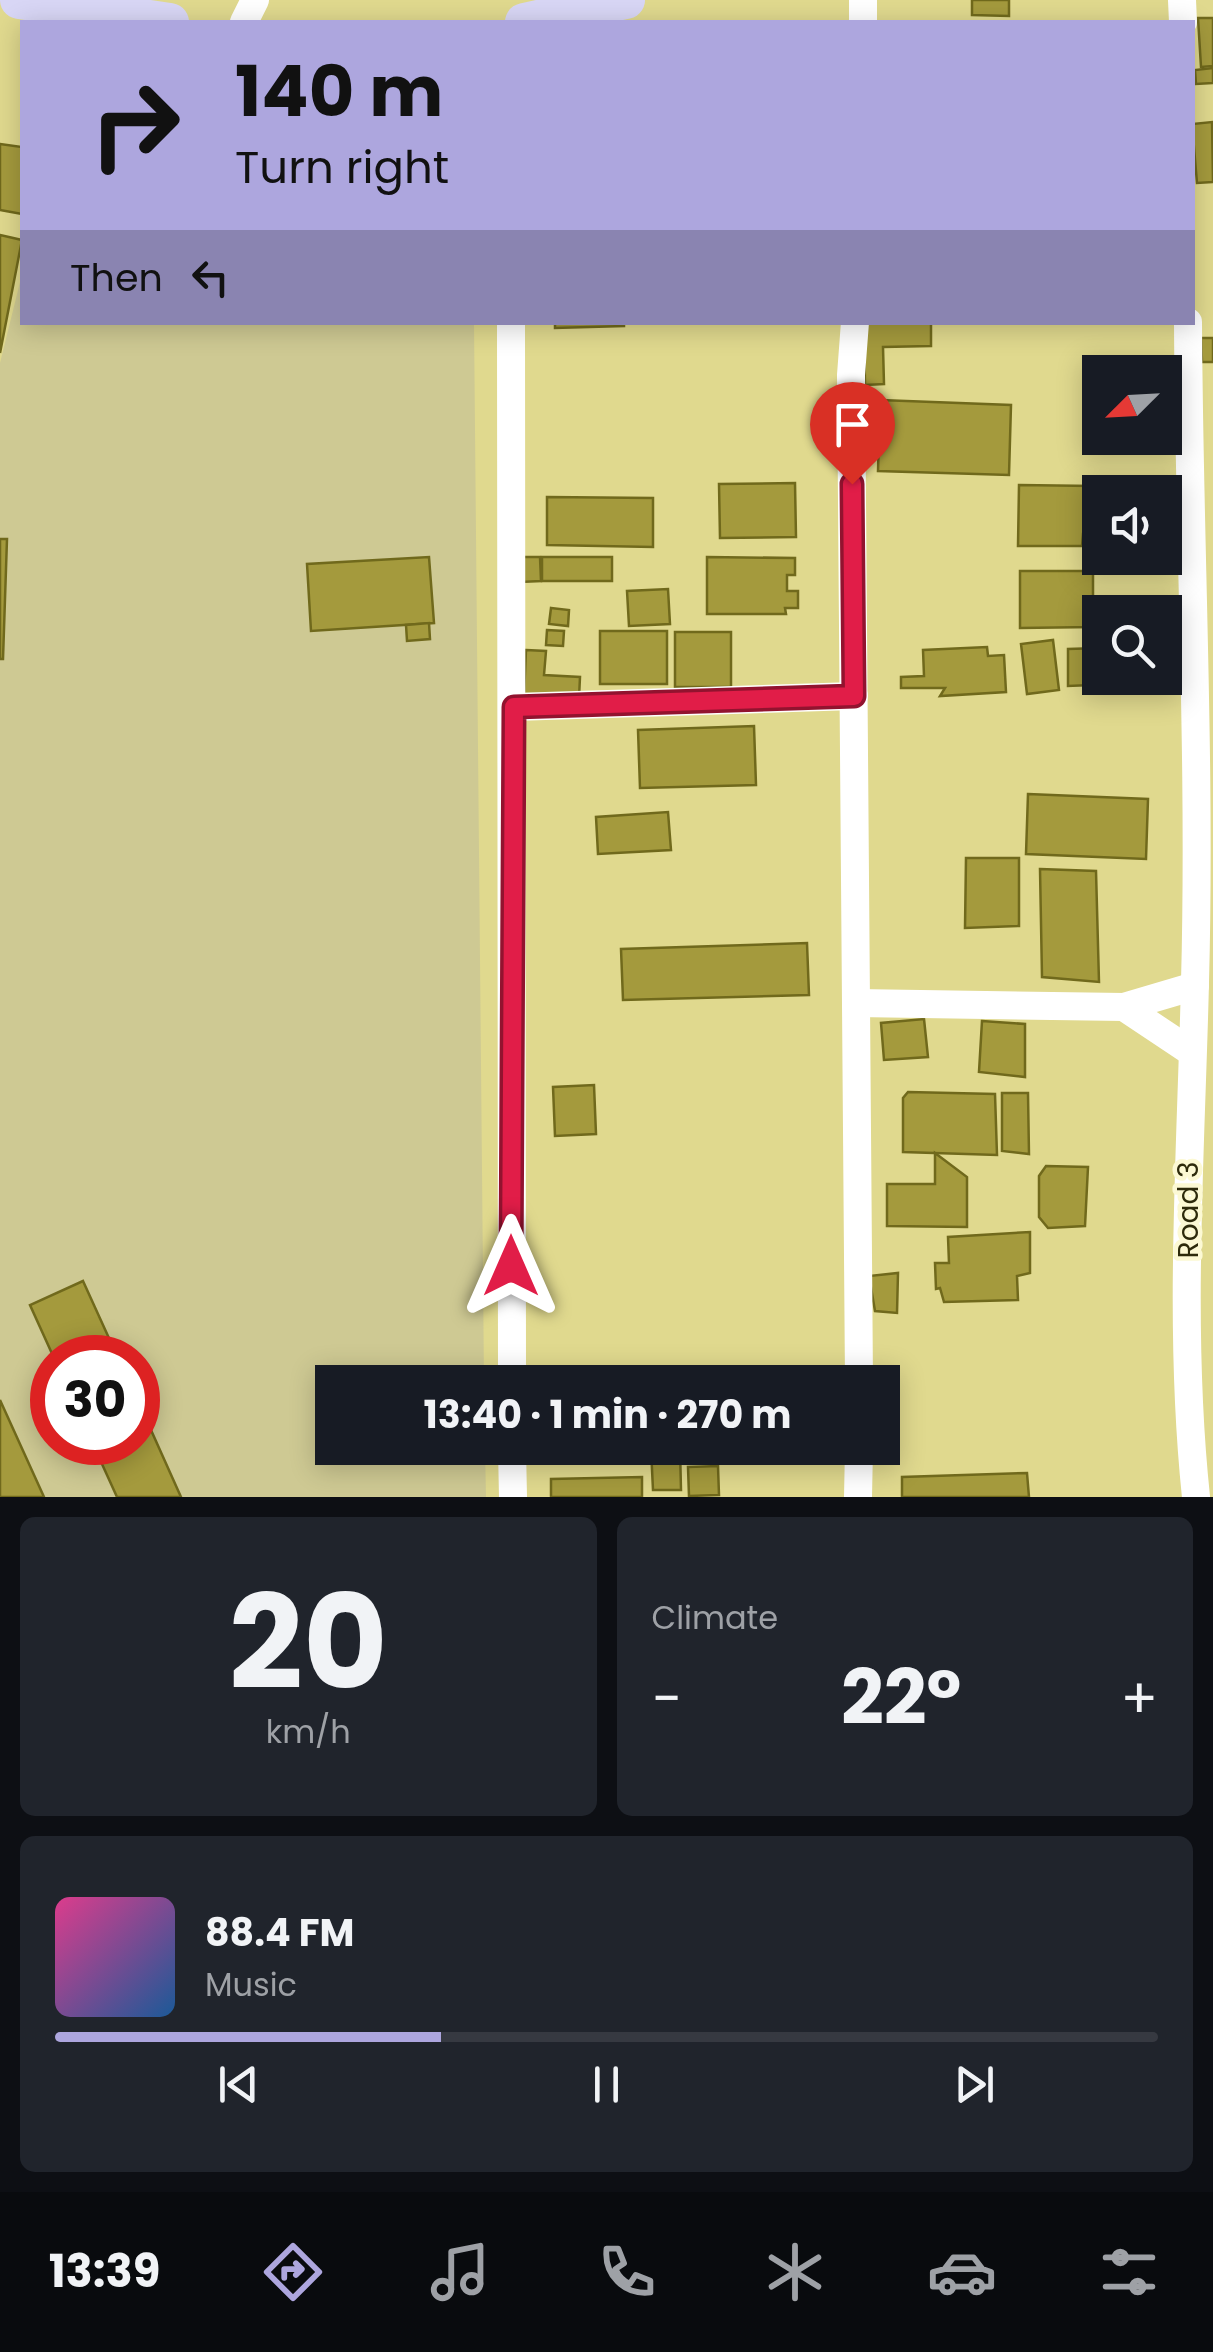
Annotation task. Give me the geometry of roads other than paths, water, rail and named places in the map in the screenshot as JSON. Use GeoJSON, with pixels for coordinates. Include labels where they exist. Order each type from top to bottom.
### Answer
{"type":"FeatureCollection","features":[{"type":"Feature","properties":{"kind":"main road"},"geometry":{"type":"LineString","coordinates":[[19,0],[158,20]]}},
{"type":"Feature","properties":{"kind":"main road"},"geometry":{"type":"LineString","coordinates":[[533,20],[626,0]]}},
{"type":"Feature","properties":{"kind":"street"},"geometry":{"type":"LineString","coordinates":[[511,325],[512,1365]]}},
{"type":"Feature","properties":{"kind":"street"},"geometry":{"type":"LineString","coordinates":[[854,325],[859,1365]]}},
{"type":"Feature","properties":{"kind":"street","name":"Road 3"},"geometry":{"type":"LineString","coordinates":[[1188,325],[1198,698],[1188,1356],[1196,1497]]}},
{"type":"Feature","properties":{"kind":"street"},"geometry":{"type":"LineString","coordinates":[[514,707],[854,696]]}},
{"type":"Feature","properties":{"kind":"street"},"geometry":{"type":"LineString","coordinates":[[856,1003],[1124,1007],[1195,986]]}},
{"type":"Feature","properties":{"kind":"street"},"geometry":{"type":"LineString","coordinates":[[1124,1007],[1190,1051]]}},
{"type":"Feature","properties":{"kind":"street"},"geometry":{"type":"LineString","coordinates":[[512,1465],[513,1497]]}},
{"type":"Feature","properties":{"kind":"street"},"geometry":{"type":"LineString","coordinates":[[858,1465],[858,1497]]}}]}
